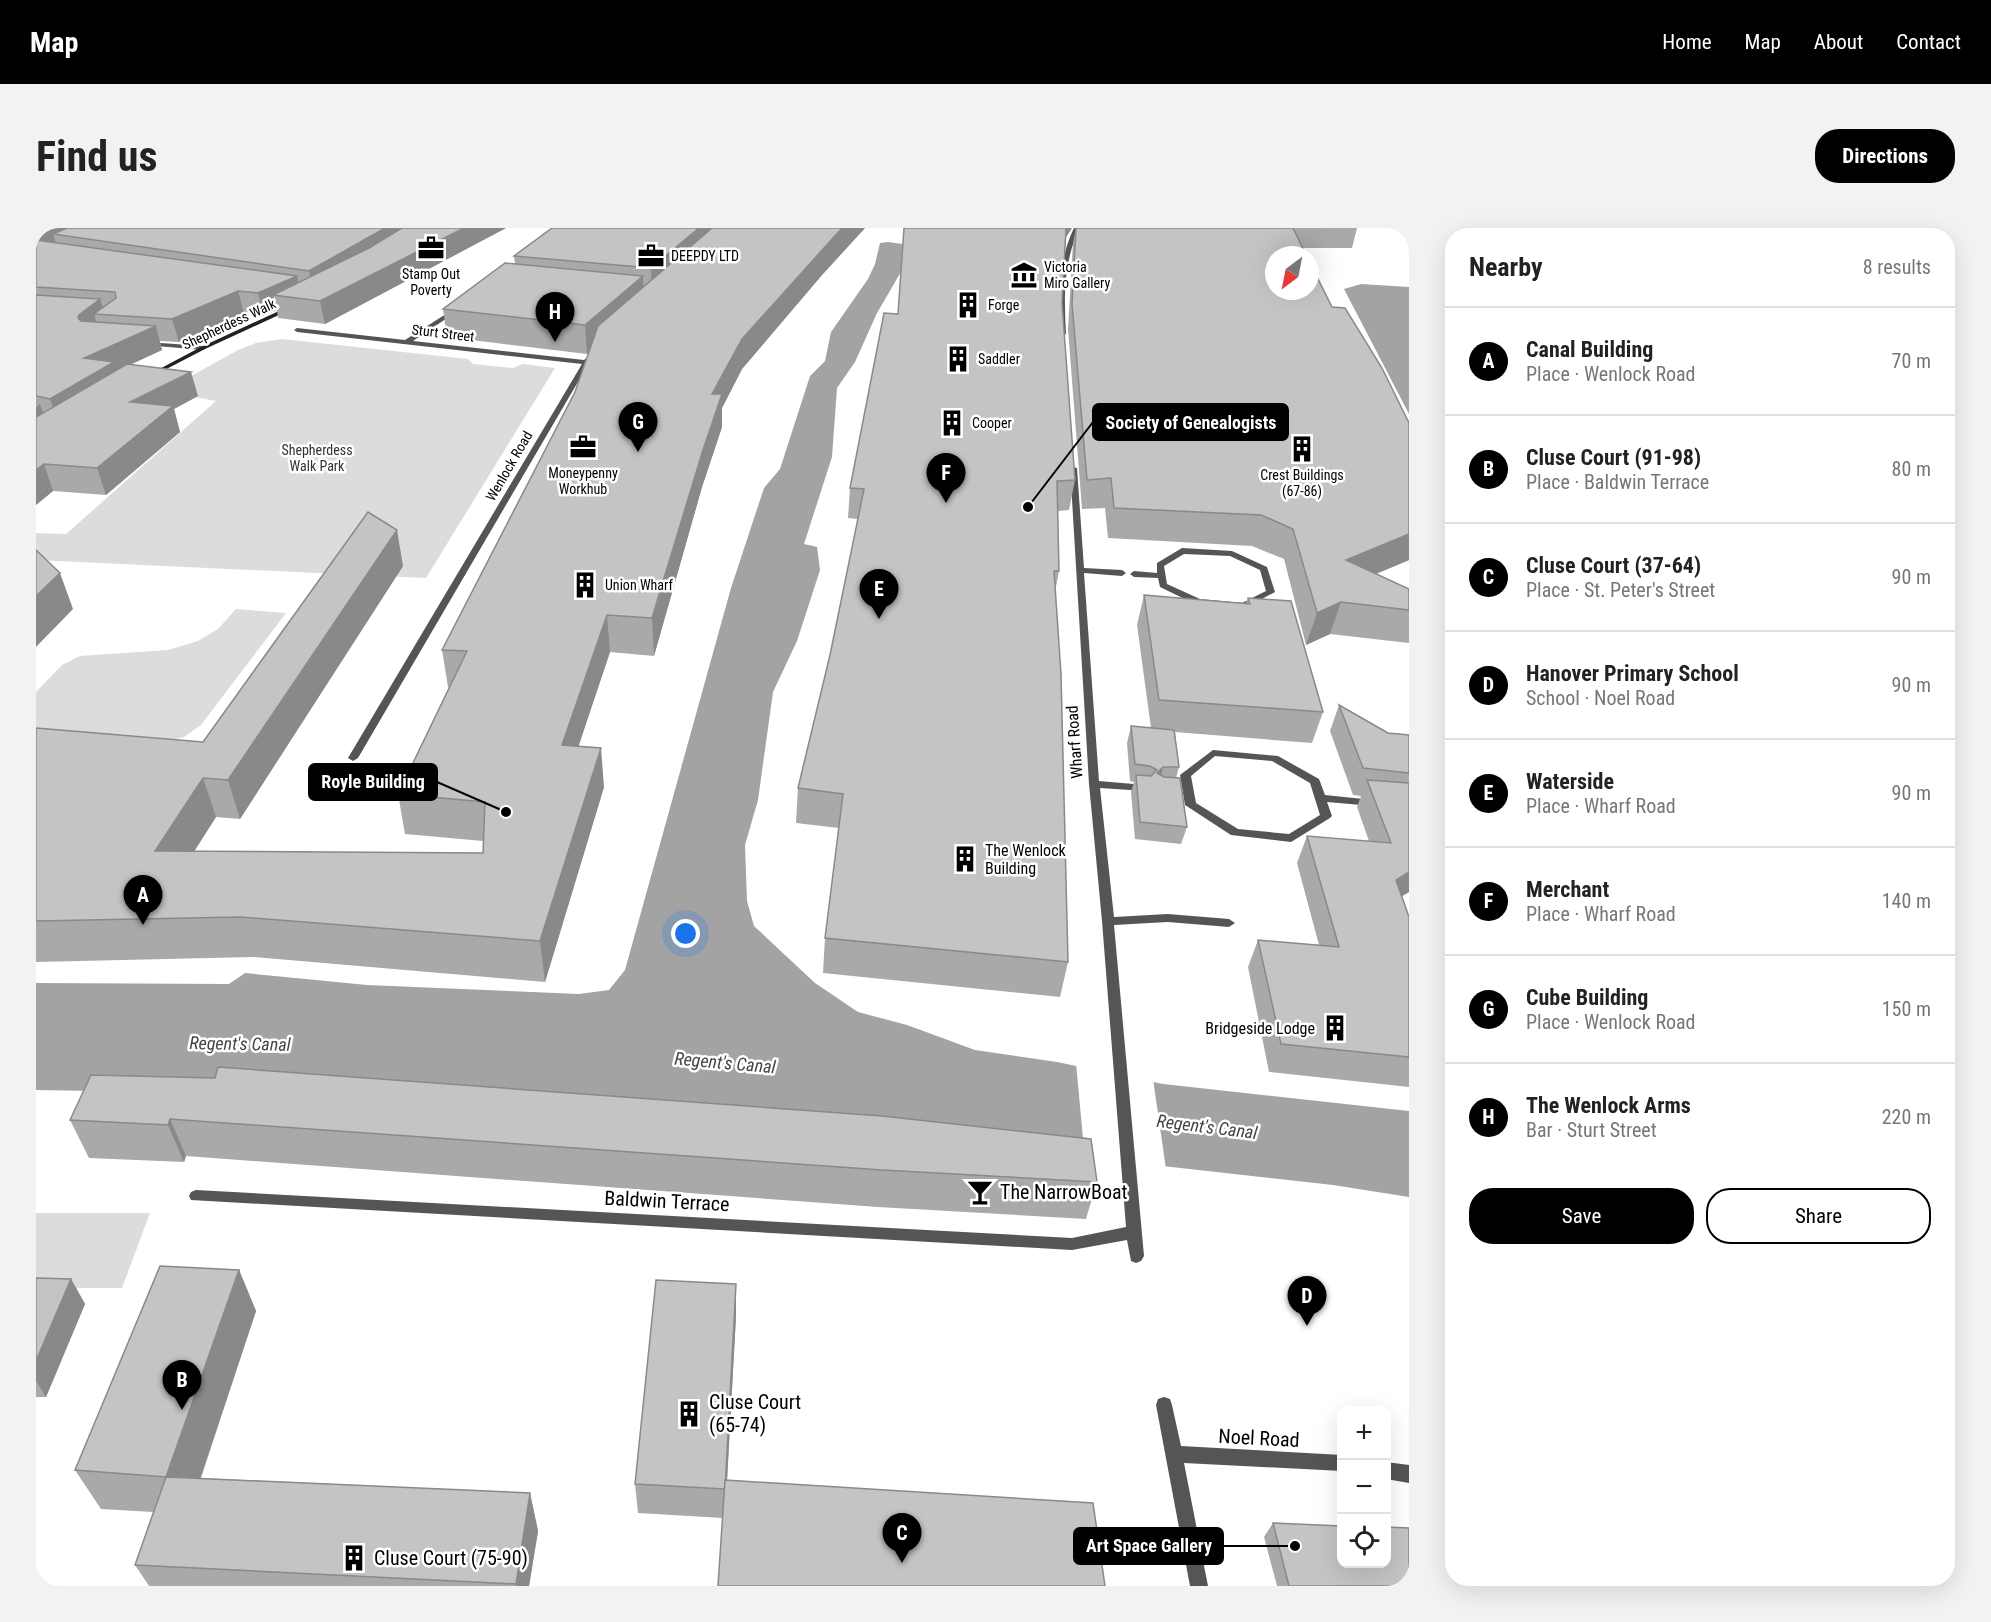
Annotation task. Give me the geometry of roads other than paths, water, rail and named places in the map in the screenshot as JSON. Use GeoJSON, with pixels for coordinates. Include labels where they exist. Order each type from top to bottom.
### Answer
{"type":"FeatureCollection","features":[{"type":"Feature","properties":{"kind":"main road","name":"Shepherdess Walk"},"geometry":{"type":"LineString","coordinates":[[145,378],[298,304]]}},
{"type":"Feature","properties":{"kind":"street"},"geometry":{"type":"LineString","coordinates":[[1064,228],[1077,229]]}},
{"type":"Feature","properties":{"kind":"street"},"geometry":{"type":"LineString","coordinates":[[1064,340],[1064,280],[1068,242],[1077,229]]}},
{"type":"Feature","properties":{"kind":"street"},"geometry":{"type":"LineString","coordinates":[[408,341],[465,304]]}},
{"type":"Feature","properties":{"kind":"street","name":"Sturt Street"},"geometry":{"type":"LineString","coordinates":[[297,330],[586,362]]}},
{"type":"Feature","properties":{"kind":"street"},"geometry":{"type":"LineString","coordinates":[[144,344],[203,348]]}},
{"type":"Feature","properties":{"kind":"street","name":"Wenlock Road"},"geometry":{"type":"LineString","coordinates":[[353,758],[586,362],[601,347]]}},
{"type":"Feature","properties":{"kind":"street","name":"Wharf Road"},"geometry":{"type":"LineString","coordinates":[[1072,462],[1094,784],[1108,921],[1136,1256]]}},
{"type":"Feature","properties":{"kind":"street"},"geometry":{"type":"LineString","coordinates":[[1182,551],[1232,554],[1264,569],[1271,592],[1243,606],[1198,602],[1163,585],[1161,576],[1160,565],[1182,551]]}},
{"type":"Feature","properties":{"kind":"street"},"geometry":{"type":"LineString","coordinates":[[1080,570],[1122,573]]}},
{"type":"Feature","properties":{"kind":"street"},"geometry":{"type":"LineString","coordinates":[[1134,574],[1161,576]]}},
{"type":"Feature","properties":{"kind":"street"},"geometry":{"type":"LineString","coordinates":[[1213,753],[1274,758],[1315,781],[1320,798],[1326,816],[1291,838],[1235,832],[1191,805],[1183,791],[1185,775],[1213,753]]}},
{"type":"Feature","properties":{"kind":"street"},"geometry":{"type":"LineString","coordinates":[[1094,784],[1145,788]]}},
{"type":"Feature","properties":{"kind":"street"},"geometry":{"type":"LineString","coordinates":[[1320,798],[1387,804]]}},
{"type":"Feature","properties":{"kind":"street"},"geometry":{"type":"LineString","coordinates":[[1108,921],[1168,918],[1229,923]]}},
{"type":"Feature","properties":{"kind":"street","name":"Baldwin Terrace"},"geometry":{"type":"LineString","coordinates":[[196,1196],[1072,1244],[1134,1232]]}},
{"type":"Feature","properties":{"kind":"street"},"geometry":{"type":"LineString","coordinates":[[1164,1405],[1199,1586]]}},
{"type":"Feature","properties":{"kind":"street","name":"Noel Road"},"geometry":{"type":"LineString","coordinates":[[1174,1454],[1337,1463]]}},
{"type":"Feature","properties":{"kind":"street"},"geometry":{"type":"LineString","coordinates":[[1391,1471],[1409,1474]]}},
{"type":"Feature","properties":{"kind":"water","name":"Regent's Canal"},"geometry":{"type":"Polygon","coordinates":[[[880,243],[902,244],[907,252],[905,265],[877,313],[855,362],[837,388],[832,457],[804,544],[817,547],[820,570],[797,641],[773,692],[758,800],[745,845],[747,901],[754,926],[815,983],[858,1012],[907,1025],[975,1050],[1057,1062],[1163,1084],[1409,1111],[1409,1197],[1333,1185],[735,1118],[275,1094],[36,1090],[36,983],[229,984],[245,973],[367,985],[579,994],[609,990],[625,970],[731,588],[764,488],[780,469],[810,376],[825,361],[831,332],[868,279],[875,264],[880,243]]]}},
{"type":"Feature","properties":{"kind":"water"},"geometry":{"type":"Polygon","coordinates":[[[1361,284],[1409,287],[1409,414],[1344,289],[1361,284]]]}},
{"type":"Feature","properties":{"kind":"place","name":"Stamp Out Poverty"},"geometry":{"type":"Point","coordinates":[431,248]}},
{"type":"Feature","properties":{"kind":"place","name":"DEEPDY LTD"},"geometry":{"type":"Point","coordinates":[651,256]}},
{"type":"Feature","properties":{"kind":"place","name":"Victoria Miro Gallery"},"geometry":{"type":"Point","coordinates":[1024,275]}},
{"type":"Feature","properties":{"kind":"place","name":"Forge"},"geometry":{"type":"Point","coordinates":[968,305]}},
{"type":"Feature","properties":{"kind":"place","name":"The Wenlock Arms"},"geometry":{"type":"Point","coordinates":[555,342]}},
{"type":"Feature","properties":{"kind":"place","name":"Saddler"},"geometry":{"type":"Point","coordinates":[958,359]}},
{"type":"Feature","properties":{"kind":"place","name":"Cooper"},"geometry":{"type":"Point","coordinates":[952,423]}},
{"type":"Feature","properties":{"kind":"place","name":"Moneypenny Workhub"},"geometry":{"type":"Point","coordinates":[583,447]}},
{"type":"Feature","properties":{"kind":"place","name":"Crest Buildings (67-86)"},"geometry":{"type":"Point","coordinates":[1302,449]}},
{"type":"Feature","properties":{"kind":"place","name":"Cube Building"},"geometry":{"type":"Point","coordinates":[638,452]}},
{"type":"Feature","properties":{"kind":"place","name":"Merchant"},"geometry":{"type":"Point","coordinates":[946,503]}},
{"type":"Feature","properties":{"kind":"place","name":"Society of Genealogists"},"geometry":{"type":"Point","coordinates":[1028,507]}},
{"type":"Feature","properties":{"kind":"place","name":"Union Wharf"},"geometry":{"type":"Point","coordinates":[585,585]}},
{"type":"Feature","properties":{"kind":"place","name":"Waterside"},"geometry":{"type":"Point","coordinates":[879,619]}},
{"type":"Feature","properties":{"kind":"place","name":"Royle Building"},"geometry":{"type":"Point","coordinates":[506,812]}},
{"type":"Feature","properties":{"kind":"place","name":"The Wenlock Building"},"geometry":{"type":"Point","coordinates":[965,859]}},
{"type":"Feature","properties":{"kind":"place","name":"Canal Building"},"geometry":{"type":"Point","coordinates":[143,925]}},
{"type":"Feature","properties":{"kind":"place","name":"Bridgeside Lodge"},"geometry":{"type":"Point","coordinates":[1335,1028]}},
{"type":"Feature","properties":{"kind":"place","name":"The NarrowBoat"},"geometry":{"type":"Point","coordinates":[980,1192]}},
{"type":"Feature","properties":{"kind":"place","name":"Hanover Primary School"},"geometry":{"type":"Point","coordinates":[1307,1326]}},
{"type":"Feature","properties":{"kind":"place","name":"Cluse Court (91-98)"},"geometry":{"type":"Point","coordinates":[182,1410]}},
{"type":"Feature","properties":{"kind":"place","name":"Cluse Court (65-74)"},"geometry":{"type":"Point","coordinates":[689,1414]}},
{"type":"Feature","properties":{"kind":"place","name":"Art Space Gallery"},"geometry":{"type":"Point","coordinates":[1295,1546]}},
{"type":"Feature","properties":{"kind":"place","name":"Cluse Court (75-90)"},"geometry":{"type":"Point","coordinates":[354,1558]}},
{"type":"Feature","properties":{"kind":"place","name":"Cluse Court (37-64)"},"geometry":{"type":"Point","coordinates":[902,1563]}},
{"type":"Feature","properties":{"kind":"park label","name":"Shepherdess Walk Park"},"geometry":{"type":"Point","coordinates":[317,458]}}]}
